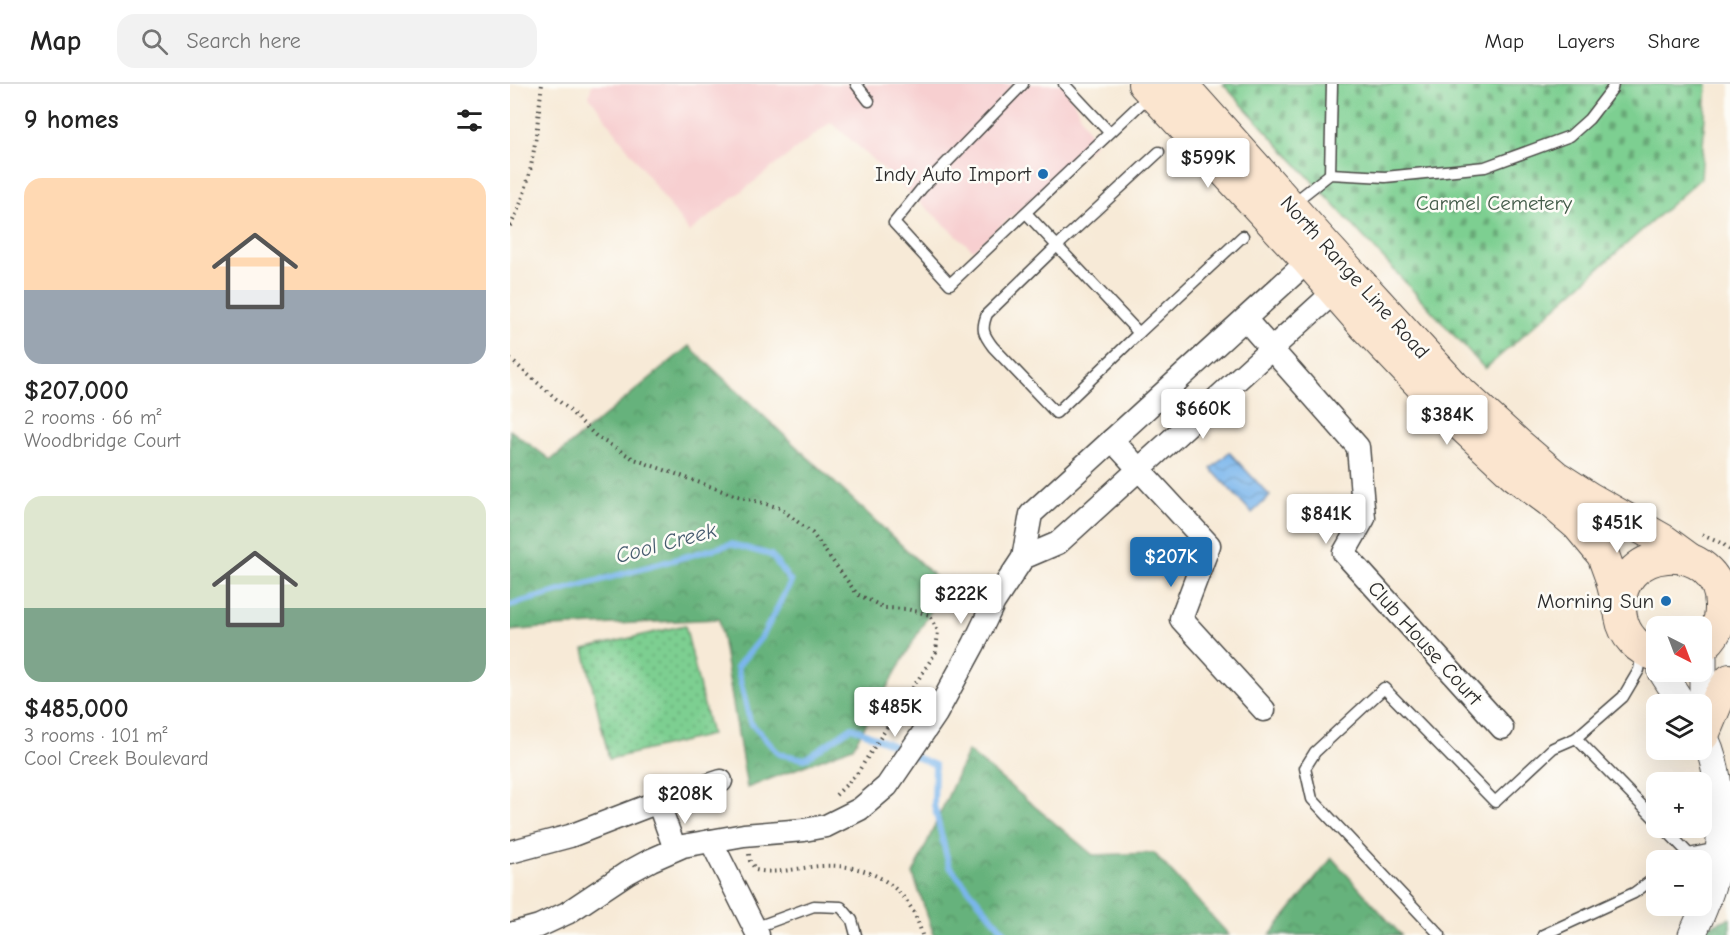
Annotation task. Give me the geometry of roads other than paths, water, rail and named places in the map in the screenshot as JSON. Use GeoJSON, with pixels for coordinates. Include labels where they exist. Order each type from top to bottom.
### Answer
{"type":"FeatureCollection","features":[{"type":"Feature","properties":{"kind":"main road","name":"North Range Line Road"},"geometry":{"type":"LineString","coordinates":[[1181,84],[1289,206],[1316,253]]}},
{"type":"Feature","properties":{"kind":"main road","name":"North Range Line Road"},"geometry":{"type":"LineString","coordinates":[[1152,87],[1344,283],[1528,454],[1555,476],[1589,498],[1664,540],[1709,571]]}},
{"type":"Feature","properties":{"kind":"main road","name":"North Range Line Road"},"geometry":{"type":"LineString","coordinates":[[1344,283],[1364,324],[1439,404],[1515,475],[1550,501],[1591,538],[1603,555],[1627,635],[1646,652]]}},
{"type":"Feature","properties":{"kind":"main road"},"geometry":{"type":"LineString","coordinates":[[1619,608],[1622,592],[1629,577],[1641,565],[1656,558],[1673,556],[1709,571],[1717,586],[1721,601],[1721,617],[1712,641]]}},
{"type":"Feature","properties":{"kind":"main road"},"geometry":{"type":"LineString","coordinates":[[1712,712],[1730,680]]}},
{"type":"Feature","properties":{"kind":"street"},"geometry":{"type":"LineString","coordinates":[[510,934],[539,926],[565,925],[627,873],[683,846],[744,835],[826,826],[860,809],[887,786],[936,714],[994,602],[1023,558],[1030,514],[1316,253]]}},
{"type":"Feature","properties":{"kind":"street"},"geometry":{"type":"LineString","coordinates":[[1023,558],[1058,543],[1344,283]]}},
{"type":"Feature","properties":{"kind":"street","name":"Club House Court"},"geometry":{"type":"LineString","coordinates":[[1245,319],[1358,447],[1364,518],[1344,553],[1502,728]]}},
{"type":"Feature","properties":{"kind":"street"},"geometry":{"type":"LineString","coordinates":[[1112,440],[1209,545],[1181,619],[1264,710]]}},
{"type":"Feature","properties":{"kind":"street"},"geometry":{"type":"LineString","coordinates":[[1692,935],[1709,896],[1724,850],[1716,772],[1712,760]]}},
{"type":"Feature","properties":{"kind":"street"},"geometry":{"type":"LineString","coordinates":[[510,852],[570,836],[658,802],[721,781]]}},
{"type":"Feature","properties":{"kind":"street"},"geometry":{"type":"LineString","coordinates":[[658,802],[675,849]]}},
{"type":"Feature","properties":{"kind":"street"},"geometry":{"type":"LineString","coordinates":[[711,840],[756,932]]}},
{"type":"Feature","properties":{"kind":"lane"},"geometry":{"type":"LineString","coordinates":[[856,84],[869,101]]}},
{"type":"Feature","properties":{"kind":"lane"},"geometry":{"type":"LineString","coordinates":[[1023,84],[922,188],[894,223],[950,284],[1026,213],[1152,87]]}},
{"type":"Feature","properties":{"kind":"lane"},"geometry":{"type":"LineString","coordinates":[[1064,84],[1109,132]]}},
{"type":"Feature","properties":{"kind":"lane"},"geometry":{"type":"LineString","coordinates":[[1289,206],[1330,174],[1386,177],[1485,167],[1570,136],[1588,120],[1612,89],[1613,84]]}},
{"type":"Feature","properties":{"kind":"lane"},"geometry":{"type":"LineString","coordinates":[[1330,85],[1330,174]]}},
{"type":"Feature","properties":{"kind":"lane"},"geometry":{"type":"LineString","coordinates":[[1159,152],[987,314],[982,326],[993,347],[1056,413],[1243,236]]}},
{"type":"Feature","properties":{"kind":"lane"},"geometry":{"type":"LineString","coordinates":[[1026,213],[1139,333]]}},
{"type":"Feature","properties":{"kind":"lane"},"geometry":{"type":"LineString","coordinates":[[1440,935],[1312,799],[1305,768],[1315,752],[1384,688],[1495,802],[1553,748],[1576,738],[1623,697],[1639,670],[1646,664]]}},
{"type":"Feature","properties":{"kind":"lane"},"geometry":{"type":"LineString","coordinates":[[1576,738],[1646,810]]}},
{"type":"Feature","properties":{"kind":"lane"},"geometry":{"type":"LineString","coordinates":[[1674,838],[1685,850]]}},
{"type":"Feature","properties":{"kind":"lane"},"geometry":{"type":"LineString","coordinates":[[1543,935],[1634,893],[1646,884]]}},
{"type":"Feature","properties":{"kind":"lane"},"geometry":{"type":"LineString","coordinates":[[756,932],[814,906],[841,908],[852,920],[856,935]]}},
{"type":"Feature","properties":{"kind":"water"},"geometry":{"type":"Polygon","coordinates":[[[1229,452],[1270,496],[1252,513],[1211,469],[1229,452]]]}},
{"type":"Feature","properties":{"kind":"waterway","name":"Cool Creek"},"geometry":{"type":"LineString","coordinates":[[510,605],[731,544],[771,555],[791,582],[763,635],[737,667],[750,722],[779,754],[805,759],[852,727],[905,751]]}},
{"type":"Feature","properties":{"kind":"waterway","name":"Cool Creek"},"geometry":{"type":"LineString","coordinates":[[914,756],[935,765],[934,805],[949,866],[1007,935]]}},
{"type":"Feature","properties":{"kind":"place","name":"Indy Auto Import"},"geometry":{"type":"Point","coordinates":[1043,174]}},
{"type":"Feature","properties":{"kind":"place","name":"Morning Sun"},"geometry":{"type":"Point","coordinates":[1666,601]}},
{"type":"Feature","properties":{"kind":"park label","name":"Carmel Cemetery"},"geometry":{"type":"Point","coordinates":[1494,203]}}]}
